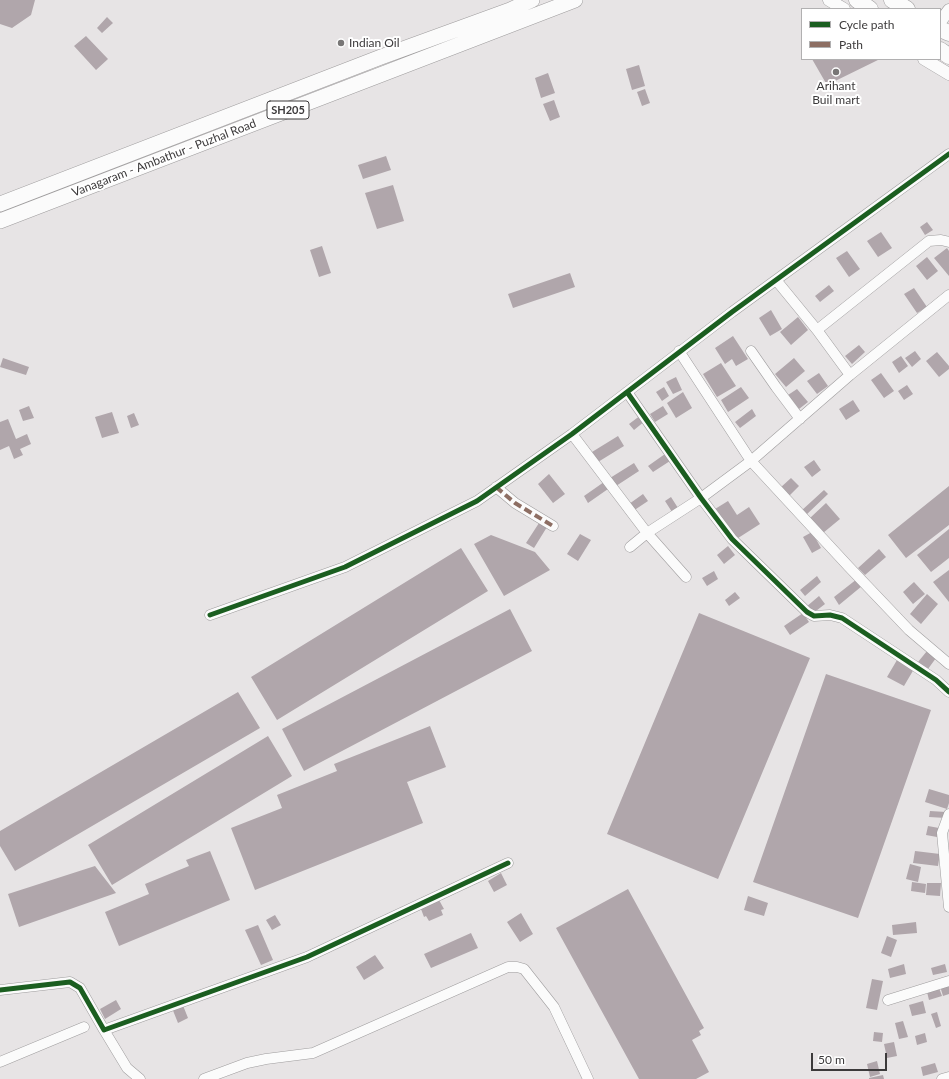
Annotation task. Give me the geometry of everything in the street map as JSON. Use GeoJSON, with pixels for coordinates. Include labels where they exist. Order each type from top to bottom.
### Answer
{"type":"FeatureCollection","features":[{"type":"Feature","properties":{"kind":"highway"},"geometry":{"type":"LineString","coordinates":[[857,0],[869,8]]}},
{"type":"Feature","properties":{"kind":"highway"},"geometry":{"type":"LineString","coordinates":[[892,0],[905,8]]}},
{"type":"Feature","properties":{"kind":"main road"},"geometry":{"type":"LineString","coordinates":[[0,204],[374,60],[510,10],[532,0]]}},
{"type":"Feature","properties":{"kind":"main road","name":"Vanagaram - Ambathur - Puzhal Road"},"geometry":{"type":"LineString","coordinates":[[0,221],[576,0]]}},
{"type":"Feature","properties":{"kind":"street"},"geometry":{"type":"LineString","coordinates":[[829,0],[842,8]]}},
{"type":"Feature","properties":{"kind":"street"},"geometry":{"type":"LineString","coordinates":[[941,21],[949,10]]}},
{"type":"Feature","properties":{"kind":"street"},"geometry":{"type":"LineString","coordinates":[[926,60],[949,74]]}},
{"type":"Feature","properties":{"kind":"street"},"geometry":{"type":"LineString","coordinates":[[210,615],[345,567],[471,504],[572,434],[679,351],[949,154]]}},
{"type":"Feature","properties":{"kind":"street"},"geometry":{"type":"LineString","coordinates":[[817,330],[929,240],[949,242]]}},
{"type":"Feature","properties":{"kind":"street"},"geometry":{"type":"LineString","coordinates":[[776,280],[817,330],[850,375]]}},
{"type":"Feature","properties":{"kind":"street"},"geometry":{"type":"LineString","coordinates":[[630,547],[751,461],[850,375],[949,295]]}},
{"type":"Feature","properties":{"kind":"street"},"geometry":{"type":"LineString","coordinates":[[679,351],[751,461],[848,567],[909,630],[949,664]]}},
{"type":"Feature","properties":{"kind":"street"},"geometry":{"type":"LineString","coordinates":[[751,351],[800,419]]}},
{"type":"Feature","properties":{"kind":"street"},"geometry":{"type":"LineString","coordinates":[[627,392],[701,498],[732,539],[806,612],[814,616],[830,615],[842,618],[936,680],[949,692]]}},
{"type":"Feature","properties":{"kind":"street"},"geometry":{"type":"LineString","coordinates":[[572,434],[648,533],[686,577]]}},
{"type":"Feature","properties":{"kind":"street"},"geometry":{"type":"LineString","coordinates":[[496,487],[515,503],[553,526]]}},
{"type":"Feature","properties":{"kind":"street"},"geometry":{"type":"LineString","coordinates":[[948,901],[942,833],[949,814]]}},
{"type":"Feature","properties":{"kind":"street"},"geometry":{"type":"LineString","coordinates":[[104,1030],[308,957],[508,863]]}},
{"type":"Feature","properties":{"kind":"street"},"geometry":{"type":"LineString","coordinates":[[204,1079],[266,1059],[313,1053],[508,967],[517,966],[524,969],[554,1007],[588,1079]]}},
{"type":"Feature","properties":{"kind":"street"},"geometry":{"type":"LineString","coordinates":[[888,1000],[949,981]]}},
{"type":"Feature","properties":{"kind":"street"},"geometry":{"type":"LineString","coordinates":[[0,990],[70,982],[80,988],[127,1068],[140,1079]]}},
{"type":"Feature","properties":{"kind":"street"},"geometry":{"type":"LineString","coordinates":[[0,1062],[84,1027]]}},
{"type":"Feature","properties":{"kind":"street"},"geometry":{"type":"LineString","coordinates":[[942,1079],[949,1077]]}},
{"type":"Feature","properties":{"kind":"building"},"geometry":{"type":"Polygon","coordinates":[[[0,0],[35,0],[31,15],[12,28],[0,24],[0,0]]]}},
{"type":"Feature","properties":{"kind":"building"},"geometry":{"type":"Polygon","coordinates":[[[107,17],[113,23],[102,33],[97,28],[107,17]]]}},
{"type":"Feature","properties":{"kind":"building"},"geometry":{"type":"Polygon","coordinates":[[[86,36],[108,59],[96,70],[74,46],[86,36]]]}},
{"type":"Feature","properties":{"kind":"building","name":"Arihant Buil mart"},"geometry":{"type":"Polygon","coordinates":[[[813,60],[878,60],[827,85],[813,60]]]}},
{"type":"Feature","properties":{"kind":"building"},"geometry":{"type":"Polygon","coordinates":[[[639,65],[645,86],[632,90],[626,69],[639,65]]]}},
{"type":"Feature","properties":{"kind":"building"},"geometry":{"type":"Polygon","coordinates":[[[548,73],[555,93],[541,98],[535,78],[548,73]]]}},
{"type":"Feature","properties":{"kind":"building"},"geometry":{"type":"Polygon","coordinates":[[[645,89],[650,103],[642,106],[637,92],[645,89]]]}},
{"type":"Feature","properties":{"kind":"building"},"geometry":{"type":"Polygon","coordinates":[[[554,100],[560,117],[550,121],[543,104],[554,100]]]}},
{"type":"Feature","properties":{"kind":"building"},"geometry":{"type":"Polygon","coordinates":[[[386,156],[391,170],[363,179],[358,165],[386,156]]]}},
{"type":"Feature","properties":{"kind":"building"},"geometry":{"type":"Polygon","coordinates":[[[393,185],[404,221],[377,229],[365,193],[393,185]]]}},
{"type":"Feature","properties":{"kind":"building"},"geometry":{"type":"Polygon","coordinates":[[[927,222],[933,230],[925,235],[920,227],[927,222]]]}},
{"type":"Feature","properties":{"kind":"building"},"geometry":{"type":"Polygon","coordinates":[[[881,232],[892,248],[878,257],[867,241],[881,232]]]}},
{"type":"Feature","properties":{"kind":"building"},"geometry":{"type":"Polygon","coordinates":[[[322,246],[331,273],[319,277],[310,250],[322,246]]]}},
{"type":"Feature","properties":{"kind":"building"},"geometry":{"type":"Polygon","coordinates":[[[947,248],[949,251],[949,276],[934,258],[947,248]]]}},
{"type":"Feature","properties":{"kind":"building"},"geometry":{"type":"Polygon","coordinates":[[[847,251],[860,269],[849,277],[836,258],[847,251]]]}},
{"type":"Feature","properties":{"kind":"building"},"geometry":{"type":"Polygon","coordinates":[[[927,257],[938,271],[927,280],[916,266],[927,257]]]}},
{"type":"Feature","properties":{"kind":"building"},"geometry":{"type":"Polygon","coordinates":[[[570,273],[575,287],[513,308],[508,294],[570,273]]]}},
{"type":"Feature","properties":{"kind":"building"},"geometry":{"type":"Polygon","coordinates":[[[829,285],[834,291],[820,302],[815,296],[829,285]]]}},
{"type":"Feature","properties":{"kind":"building"},"geometry":{"type":"Polygon","coordinates":[[[914,288],[927,307],[917,313],[904,294],[914,288]]]}},
{"type":"Feature","properties":{"kind":"building"},"geometry":{"type":"Polygon","coordinates":[[[771,310],[782,329],[770,336],[759,318],[771,310]]]}},
{"type":"Feature","properties":{"kind":"building"},"geometry":{"type":"Polygon","coordinates":[[[798,317],[808,330],[791,345],[780,332],[798,317]]]}},
{"type":"Feature","properties":{"kind":"building"},"geometry":{"type":"Polygon","coordinates":[[[733,336],[748,359],[736,366],[732,359],[725,364],[715,348],[733,336]]]}},
{"type":"Feature","properties":{"kind":"building"},"geometry":{"type":"Polygon","coordinates":[[[859,345],[865,352],[852,364],[845,356],[859,345]]]}},
{"type":"Feature","properties":{"kind":"building"},"geometry":{"type":"Polygon","coordinates":[[[915,351],[921,359],[912,367],[905,358],[915,351]]]}},
{"type":"Feature","properties":{"kind":"building"},"geometry":{"type":"Polygon","coordinates":[[[937,352],[949,366],[949,369],[939,377],[926,361],[937,352]]]}},
{"type":"Feature","properties":{"kind":"building"},"geometry":{"type":"Polygon","coordinates":[[[901,356],[908,366],[899,373],[892,362],[901,356]]]}},
{"type":"Feature","properties":{"kind":"building"},"geometry":{"type":"Polygon","coordinates":[[[3,358],[29,367],[26,375],[0,367],[3,358]]]}},
{"type":"Feature","properties":{"kind":"building"},"geometry":{"type":"Polygon","coordinates":[[[794,358],[805,371],[786,387],[775,374],[794,358]]]}},
{"type":"Feature","properties":{"kind":"building"},"geometry":{"type":"Polygon","coordinates":[[[721,363],[736,386],[717,397],[703,374],[721,363]]]}},
{"type":"Feature","properties":{"kind":"building"},"geometry":{"type":"Polygon","coordinates":[[[819,373],[828,386],[817,394],[807,381],[819,373]]]}},
{"type":"Feature","properties":{"kind":"building"},"geometry":{"type":"Polygon","coordinates":[[[881,373],[894,391],[884,398],[871,380],[881,373]]]}},
{"type":"Feature","properties":{"kind":"building"},"geometry":{"type":"Polygon","coordinates":[[[676,377],[682,390],[673,394],[666,382],[676,377]]]}},
{"type":"Feature","properties":{"kind":"building"},"geometry":{"type":"Polygon","coordinates":[[[907,385],[913,394],[904,400],[898,391],[907,385]]]}},
{"type":"Feature","properties":{"kind":"building"},"geometry":{"type":"Polygon","coordinates":[[[664,387],[669,396],[662,401],[656,392],[664,387]]]}},
{"type":"Feature","properties":{"kind":"building"},"geometry":{"type":"Polygon","coordinates":[[[741,387],[749,398],[728,412],[721,400],[741,387]]]}},
{"type":"Feature","properties":{"kind":"building"},"geometry":{"type":"Polygon","coordinates":[[[797,389],[808,402],[799,409],[788,395],[797,389]]]}},
{"type":"Feature","properties":{"kind":"building"},"geometry":{"type":"Polygon","coordinates":[[[683,392],[692,408],[676,418],[667,403],[683,392]]]}},
{"type":"Feature","properties":{"kind":"building"},"geometry":{"type":"Polygon","coordinates":[[[853,400],[860,411],[846,420],[839,409],[853,400]]]}},
{"type":"Feature","properties":{"kind":"building"},"geometry":{"type":"Polygon","coordinates":[[[29,406],[34,418],[23,421],[19,410],[29,406]]]}},
{"type":"Feature","properties":{"kind":"building"},"geometry":{"type":"Polygon","coordinates":[[[663,406],[668,414],[655,422],[650,414],[663,406]]]}},
{"type":"Feature","properties":{"kind":"building"},"geometry":{"type":"Polygon","coordinates":[[[752,409],[756,416],[740,428],[735,422],[752,409]]]}},
{"type":"Feature","properties":{"kind":"building"},"geometry":{"type":"Polygon","coordinates":[[[112,412],[119,433],[102,438],[95,417],[112,412]]]}},
{"type":"Feature","properties":{"kind":"building"},"geometry":{"type":"Polygon","coordinates":[[[134,413],[139,425],[131,428],[127,416],[134,413]]]}},
{"type":"Feature","properties":{"kind":"building"},"geometry":{"type":"Polygon","coordinates":[[[641,415],[645,421],[634,430],[629,424],[641,415]]]}},
{"type":"Feature","properties":{"kind":"building"},"geometry":{"type":"Polygon","coordinates":[[[8,419],[16,439],[27,434],[31,444],[20,449],[23,455],[14,459],[9,446],[0,450],[0,422],[8,419]]]}},
{"type":"Feature","properties":{"kind":"building"},"geometry":{"type":"Polygon","coordinates":[[[618,436],[624,446],[598,462],[592,452],[618,436]]]}},
{"type":"Feature","properties":{"kind":"building"},"geometry":{"type":"Polygon","coordinates":[[[665,454],[670,461],[653,472],[648,466],[665,454]]]}},
{"type":"Feature","properties":{"kind":"building"},"geometry":{"type":"Polygon","coordinates":[[[814,460],[821,470],[812,477],[804,467],[814,460]]]}},
{"type":"Feature","properties":{"kind":"building"},"geometry":{"type":"Polygon","coordinates":[[[634,463],[639,471],[616,486],[610,478],[634,463]]]}},
{"type":"Feature","properties":{"kind":"building"},"geometry":{"type":"Polygon","coordinates":[[[549,474],[565,494],[553,503],[538,484],[549,474]]]}},
{"type":"Feature","properties":{"kind":"building"},"geometry":{"type":"Polygon","coordinates":[[[791,478],[799,486],[788,497],[780,488],[791,478]]]}},
{"type":"Feature","properties":{"kind":"building"},"geometry":{"type":"Polygon","coordinates":[[[604,482],[608,489],[588,503],[584,496],[604,482]]]}},
{"type":"Feature","properties":{"kind":"building"},"geometry":{"type":"Polygon","coordinates":[[[949,486],[949,525],[906,558],[888,535],[949,486]]]}},
{"type":"Feature","properties":{"kind":"building"},"geometry":{"type":"Polygon","coordinates":[[[824,490],[828,494],[805,516],[801,511],[824,490]]]}},
{"type":"Feature","properties":{"kind":"building"},"geometry":{"type":"Polygon","coordinates":[[[643,494],[648,501],[633,511],[629,504],[643,494]]]}},
{"type":"Feature","properties":{"kind":"building"},"geometry":{"type":"Polygon","coordinates":[[[671,497],[678,508],[672,512],[665,501],[671,497]]]}},
{"type":"Feature","properties":{"kind":"building"},"geometry":{"type":"Polygon","coordinates":[[[728,501],[737,515],[749,507],[760,524],[735,540],[715,509],[728,501]]]}},
{"type":"Feature","properties":{"kind":"building"},"geometry":{"type":"Polygon","coordinates":[[[826,503],[840,519],[823,533],[810,518],[826,503]]]}},
{"type":"Feature","properties":{"kind":"building"},"geometry":{"type":"Polygon","coordinates":[[[539,523],[547,527],[534,548],[526,543],[539,523]]]}},
{"type":"Feature","properties":{"kind":"building"},"geometry":{"type":"Polygon","coordinates":[[[949,529],[949,558],[931,572],[917,555],[949,529]]]}},
{"type":"Feature","properties":{"kind":"building"},"geometry":{"type":"Polygon","coordinates":[[[812,532],[821,548],[812,553],[803,537],[812,532]]]}},
{"type":"Feature","properties":{"kind":"building"},"geometry":{"type":"Polygon","coordinates":[[[580,534],[591,540],[578,561],[567,554],[580,534]]]}},
{"type":"Feature","properties":{"kind":"building"},"geometry":{"type":"Polygon","coordinates":[[[491,535],[535,552],[550,570],[504,596],[474,544],[491,535]]]}},
{"type":"Feature","properties":{"kind":"building"},"geometry":{"type":"Polygon","coordinates":[[[728,546],[735,555],[724,564],[717,555],[728,546]]]}},
{"type":"Feature","properties":{"kind":"building"},"geometry":{"type":"Polygon","coordinates":[[[461,548],[488,591],[277,720],[251,677],[461,548]]]}},
{"type":"Feature","properties":{"kind":"building"},"geometry":{"type":"Polygon","coordinates":[[[879,549],[886,557],[865,575],[858,568],[879,549]]]}},
{"type":"Feature","properties":{"kind":"building"},"geometry":{"type":"Polygon","coordinates":[[[949,570],[949,602],[933,582],[949,570]]]}},
{"type":"Feature","properties":{"kind":"building"},"geometry":{"type":"Polygon","coordinates":[[[714,571],[718,579],[707,586],[702,578],[714,571]]]}},
{"type":"Feature","properties":{"kind":"building"},"geometry":{"type":"Polygon","coordinates":[[[817,576],[821,582],[805,596],[800,590],[817,576]]]}},
{"type":"Feature","properties":{"kind":"building"},"geometry":{"type":"Polygon","coordinates":[[[857,579],[862,586],[839,605],[834,597],[857,579]]]}},
{"type":"Feature","properties":{"kind":"building"},"geometry":{"type":"Polygon","coordinates":[[[914,582],[925,594],[913,604],[903,592],[914,582]]]}},
{"type":"Feature","properties":{"kind":"building"},"geometry":{"type":"Polygon","coordinates":[[[735,592],[740,598],[729,606],[725,600],[735,592]]]}},
{"type":"Feature","properties":{"kind":"building"},"geometry":{"type":"Polygon","coordinates":[[[927,594],[938,604],[921,624],[910,614],[927,594]]]}},
{"type":"Feature","properties":{"kind":"building"},"geometry":{"type":"Polygon","coordinates":[[[819,596],[825,604],[812,614],[806,607],[819,596]]]}},
{"type":"Feature","properties":{"kind":"building"},"geometry":{"type":"Polygon","coordinates":[[[510,609],[532,651],[304,771],[282,729],[510,609]]]}},
{"type":"Feature","properties":{"kind":"building"},"geometry":{"type":"Polygon","coordinates":[[[699,613],[810,658],[718,879],[607,834],[699,613]]]}},
{"type":"Feature","properties":{"kind":"building"},"geometry":{"type":"Polygon","coordinates":[[[803,613],[809,622],[790,635],[784,626],[803,613]]]}},
{"type":"Feature","properties":{"kind":"building"},"geometry":{"type":"Polygon","coordinates":[[[927,651],[936,658],[928,669],[918,662],[927,651]]]}},
{"type":"Feature","properties":{"kind":"building"},"geometry":{"type":"Polygon","coordinates":[[[897,660],[914,669],[904,686],[887,677],[897,660]]]}},
{"type":"Feature","properties":{"kind":"building"},"geometry":{"type":"Polygon","coordinates":[[[826,674],[931,710],[858,918],[753,882],[826,674]]]}},
{"type":"Feature","properties":{"kind":"building"},"geometry":{"type":"Polygon","coordinates":[[[238,692],[260,728],[15,871],[0,846],[0,831],[238,692]]]}},
{"type":"Feature","properties":{"kind":"building"},"geometry":{"type":"Polygon","coordinates":[[[430,726],[446,767],[407,782],[423,823],[255,890],[231,828],[282,808],[277,795],[337,771],[334,764],[430,726]]]}},
{"type":"Feature","properties":{"kind":"building"},"geometry":{"type":"Polygon","coordinates":[[[268,736],[292,776],[112,885],[88,845],[268,736]]]}},
{"type":"Feature","properties":{"kind":"building"},"geometry":{"type":"Polygon","coordinates":[[[929,789],[949,795],[947,809],[925,802],[929,789]]]}},
{"type":"Feature","properties":{"kind":"building"},"geometry":{"type":"Polygon","coordinates":[[[930,811],[946,812],[946,818],[929,817],[930,811]]]}},
{"type":"Feature","properties":{"kind":"building"},"geometry":{"type":"Polygon","coordinates":[[[928,826],[939,828],[937,837],[926,835],[928,826]]]}},
{"type":"Feature","properties":{"kind":"building"},"geometry":{"type":"Polygon","coordinates":[[[210,851],[230,900],[119,946],[105,912],[149,894],[145,884],[189,866],[186,860],[210,851]]]}},
{"type":"Feature","properties":{"kind":"building"},"geometry":{"type":"Polygon","coordinates":[[[915,851],[940,854],[938,866],[913,863],[915,851]]]}},
{"type":"Feature","properties":{"kind":"building"},"geometry":{"type":"Polygon","coordinates":[[[910,864],[921,867],[918,882],[906,879],[910,864]]]}},
{"type":"Feature","properties":{"kind":"building"},"geometry":{"type":"Polygon","coordinates":[[[95,866],[116,893],[19,927],[8,894],[95,866]]]}},
{"type":"Feature","properties":{"kind":"building"},"geometry":{"type":"Polygon","coordinates":[[[501,873],[507,885],[494,892],[488,881],[501,873]]]}},
{"type":"Feature","properties":{"kind":"building"},"geometry":{"type":"Polygon","coordinates":[[[912,882],[926,884],[925,893],[911,891],[912,882]]]}},
{"type":"Feature","properties":{"kind":"building"},"geometry":{"type":"Polygon","coordinates":[[[927,883],[941,883],[940,896],[926,895],[927,883]]]}},
{"type":"Feature","properties":{"kind":"building"},"geometry":{"type":"Polygon","coordinates":[[[628,889],[704,1028],[699,1031],[701,1035],[692,1040],[709,1072],[696,1079],[639,1079],[556,928],[628,889]]]}},
{"type":"Feature","properties":{"kind":"building"},"geometry":{"type":"Polygon","coordinates":[[[748,896],[768,903],[764,916],[744,910],[748,896]]]}},
{"type":"Feature","properties":{"kind":"building"},"geometry":{"type":"Polygon","coordinates":[[[439,900],[444,909],[441,910],[443,915],[429,921],[426,916],[424,917],[421,909],[439,900]]]}},
{"type":"Feature","properties":{"kind":"building"},"geometry":{"type":"Polygon","coordinates":[[[521,913],[533,934],[520,942],[507,922],[521,913]]]}},
{"type":"Feature","properties":{"kind":"building"},"geometry":{"type":"Polygon","coordinates":[[[275,915],[281,925],[272,930],[266,920],[275,915]]]}},
{"type":"Feature","properties":{"kind":"building"},"geometry":{"type":"Polygon","coordinates":[[[916,922],[917,933],[893,935],[892,925],[916,922]]]}},
{"type":"Feature","properties":{"kind":"building"},"geometry":{"type":"Polygon","coordinates":[[[258,925],[273,960],[261,965],[245,930],[258,925]]]}},
{"type":"Feature","properties":{"kind":"building"},"geometry":{"type":"Polygon","coordinates":[[[471,933],[478,948],[431,968],[424,954],[471,933]]]}},
{"type":"Feature","properties":{"kind":"building"},"geometry":{"type":"Polygon","coordinates":[[[887,936],[897,940],[891,957],[881,953],[887,936]]]}},
{"type":"Feature","properties":{"kind":"building"},"geometry":{"type":"Polygon","coordinates":[[[375,955],[384,968],[364,980],[356,967],[375,955]]]}},
{"type":"Feature","properties":{"kind":"building"},"geometry":{"type":"Polygon","coordinates":[[[904,964],[906,974],[890,978],[888,969],[904,964]]]}},
{"type":"Feature","properties":{"kind":"building"},"geometry":{"type":"Polygon","coordinates":[[[945,964],[947,972],[933,975],[931,968],[945,964]]]}},
{"type":"Feature","properties":{"kind":"building"},"geometry":{"type":"Polygon","coordinates":[[[872,979],[883,981],[877,1010],[866,1008],[872,979]]]}},
{"type":"Feature","properties":{"kind":"building"},"geometry":{"type":"Polygon","coordinates":[[[949,984],[949,994],[943,996],[940,986],[949,984]]]}},
{"type":"Feature","properties":{"kind":"building"},"geometry":{"type":"Polygon","coordinates":[[[939,988],[942,996],[929,1000],[927,992],[939,988]]]}},
{"type":"Feature","properties":{"kind":"building"},"geometry":{"type":"Polygon","coordinates":[[[116,1000],[121,1009],[105,1019],[100,1009],[116,1000]]]}},
{"type":"Feature","properties":{"kind":"building"},"geometry":{"type":"Polygon","coordinates":[[[923,1001],[926,1013],[912,1016],[909,1005],[923,1001]]]}},
{"type":"Feature","properties":{"kind":"building"},"geometry":{"type":"Polygon","coordinates":[[[182,1003],[188,1018],[178,1023],[172,1008],[182,1003]]]}},
{"type":"Feature","properties":{"kind":"building"},"geometry":{"type":"Polygon","coordinates":[[[937,1012],[941,1026],[936,1028],[931,1014],[937,1012]]]}},
{"type":"Feature","properties":{"kind":"building"},"geometry":{"type":"Polygon","coordinates":[[[903,1021],[908,1037],[899,1039],[895,1023],[903,1021]]]}},
{"type":"Feature","properties":{"kind":"building"},"geometry":{"type":"Polygon","coordinates":[[[874,1032],[883,1033],[882,1042],[873,1041],[874,1032]]]}},
{"type":"Feature","properties":{"kind":"building"},"geometry":{"type":"Polygon","coordinates":[[[925,1033],[927,1042],[917,1045],[915,1036],[925,1033]]]}},
{"type":"Feature","properties":{"kind":"building"},"geometry":{"type":"Polygon","coordinates":[[[894,1042],[897,1056],[887,1058],[884,1044],[894,1042]]]}},
{"type":"Feature","properties":{"kind":"building"},"geometry":{"type":"Polygon","coordinates":[[[877,1061],[880,1074],[870,1077],[867,1064],[877,1061]]]}},
{"type":"Feature","properties":{"kind":"building"},"geometry":{"type":"Polygon","coordinates":[[[935,1063],[938,1072],[923,1076],[921,1067],[935,1063]]]}},
{"type":"Feature","properties":{"kind":"building"},"geometry":{"type":"Polygon","coordinates":[[[883,1075],[884,1079],[869,1079],[869,1078],[883,1075]]]}},
{"type":"Feature","properties":{"kind":"marked path"},"geometry":{"type":"LineString","coordinates":[[496,487],[515,503],[553,526]]}},
{"type":"Feature","properties":{"kind":"cycle path"},"geometry":{"type":"LineString","coordinates":[[210,615],[345,567],[477,501],[572,434],[732,312],[949,154]]}},
{"type":"Feature","properties":{"kind":"cycle path"},"geometry":{"type":"LineString","coordinates":[[627,392],[701,498],[732,539],[807,612],[814,616],[830,615],[842,618],[936,680],[949,692]]}},
{"type":"Feature","properties":{"kind":"cycle path"},"geometry":{"type":"LineString","coordinates":[[0,990],[70,982],[80,988],[104,1030],[307,957],[508,863]]}},
{"type":"Feature","properties":{"kind":"place","name":"Indian Oil"},"geometry":{"type":"Point","coordinates":[341,43]}},
{"type":"Feature","properties":{"kind":"place","name":"Arihant Buil mart"},"geometry":{"type":"Point","coordinates":[836,72]}}]}
